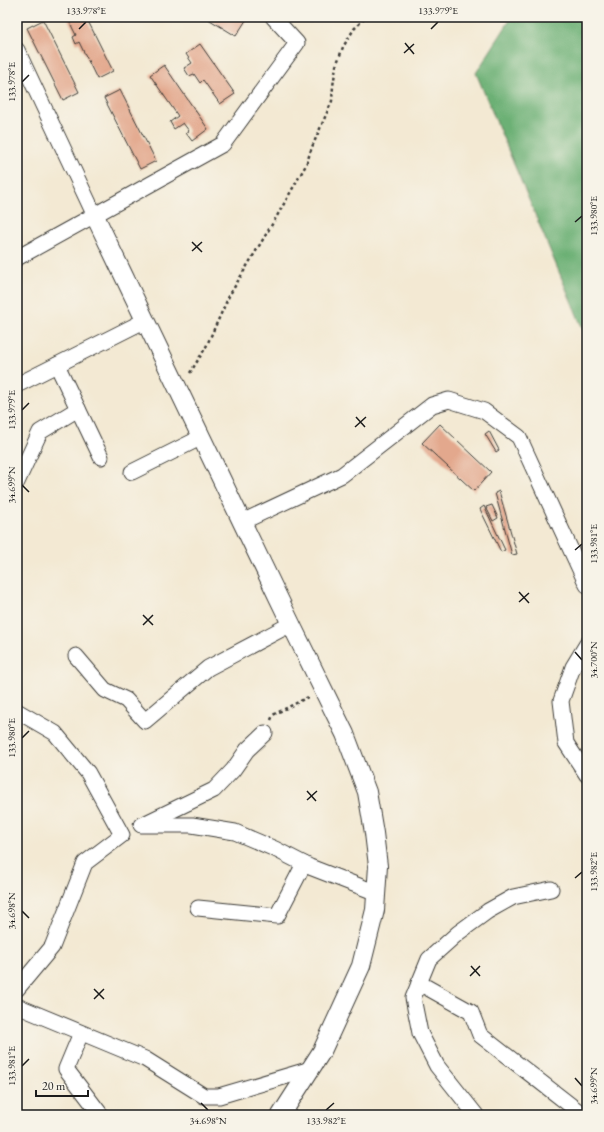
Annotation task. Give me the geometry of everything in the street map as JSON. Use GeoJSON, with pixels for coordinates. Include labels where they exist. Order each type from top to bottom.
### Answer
{"type":"FeatureCollection","features":[{"type":"Feature","properties":{"kind":"street"},"geometry":{"type":"LineString","coordinates":[[17,258],[223,144],[297,43],[273,17]]}},
{"type":"Feature","properties":{"kind":"street"},"geometry":{"type":"LineString","coordinates":[[17,50],[95,216],[345,734],[367,792],[378,866],[375,910],[360,966],[322,1051],[281,1115]]}},
{"type":"Feature","properties":{"kind":"street"},"geometry":{"type":"LineString","coordinates":[[17,385],[146,320]]}},
{"type":"Feature","properties":{"kind":"street"},"geometry":{"type":"LineString","coordinates":[[57,365],[101,457]]}},
{"type":"Feature","properties":{"kind":"street"},"geometry":{"type":"LineString","coordinates":[[242,522],[342,475],[432,405],[449,400],[484,411],[519,437],[587,585]]}},
{"type":"Feature","properties":{"kind":"street"},"geometry":{"type":"LineString","coordinates":[[17,482],[40,432],[78,409]]}},
{"type":"Feature","properties":{"kind":"street"},"geometry":{"type":"LineString","coordinates":[[132,472],[202,436]]}},
{"type":"Feature","properties":{"kind":"street"},"geometry":{"type":"LineString","coordinates":[[76,656],[105,690],[126,700],[145,721],[208,668],[291,624]]}},
{"type":"Feature","properties":{"kind":"street"},"geometry":{"type":"LineString","coordinates":[[587,644],[573,667],[561,701],[566,743],[587,775]]}},
{"type":"Feature","properties":{"kind":"street"},"geometry":{"type":"LineString","coordinates":[[17,711],[55,733],[88,773],[122,835]]}},
{"type":"Feature","properties":{"kind":"street"},"geometry":{"type":"LineString","coordinates":[[17,989],[52,947],[85,863],[122,835],[214,790],[233,770],[247,750],[265,733]]}},
{"type":"Feature","properties":{"kind":"street"},"geometry":{"type":"LineString","coordinates":[[141,825],[192,825],[234,832],[275,849],[310,867],[377,893]]}},
{"type":"Feature","properties":{"kind":"street"},"geometry":{"type":"LineString","coordinates":[[198,908],[277,916],[304,864]]}},
{"type":"Feature","properties":{"kind":"street"},"geometry":{"type":"LineString","coordinates":[[476,1115],[437,1066],[420,1033],[413,998],[429,960],[458,933],[488,911],[513,897],[551,889]]}},
{"type":"Feature","properties":{"kind":"street"},"geometry":{"type":"LineString","coordinates":[[419,983],[471,1012],[480,1035],[583,1115]]}},
{"type":"Feature","properties":{"kind":"street"},"geometry":{"type":"LineString","coordinates":[[17,1006],[145,1059],[204,1096],[219,1096],[311,1069]]}},
{"type":"Feature","properties":{"kind":"street"},"geometry":{"type":"LineString","coordinates":[[81,1032],[66,1069],[101,1115]]}},
{"type":"Feature","properties":{"kind":"path"},"geometry":{"type":"LineString","coordinates":[[179,390],[206,347],[229,296],[306,165],[332,101],[336,66],[343,47],[354,29],[366,17]]}},
{"type":"Feature","properties":{"kind":"path"},"geometry":{"type":"LineString","coordinates":[[265,733],[273,715],[323,690]]}},
{"type":"Feature","properties":{"kind":"green space"},"geometry":{"type":"Polygon","coordinates":[[[512,17],[587,17],[587,339],[476,73],[512,17]]]}},
{"type":"Feature","properties":{"kind":"building"},"geometry":{"type":"Polygon","coordinates":[[[67,17],[86,17],[113,71],[97,79],[79,42],[76,44],[73,37],[76,35],[67,17]]]}},
{"type":"Feature","properties":{"kind":"building"},"geometry":{"type":"Polygon","coordinates":[[[205,17],[248,17],[236,36],[205,17]]]}},
{"type":"Feature","properties":{"kind":"building"},"geometry":{"type":"Polygon","coordinates":[[[43,20],[79,92],[63,100],[27,28],[43,20]]]}},
{"type":"Feature","properties":{"kind":"building"},"geometry":{"type":"Polygon","coordinates":[[[200,44],[235,94],[220,104],[203,80],[200,83],[194,74],[189,76],[184,68],[192,63],[186,54],[200,44]]]}},
{"type":"Feature","properties":{"kind":"building"},"geometry":{"type":"Polygon","coordinates":[[[164,65],[208,129],[192,141],[186,133],[189,131],[183,123],[174,129],[170,122],[178,116],[150,75],[164,65]]]}},
{"type":"Feature","properties":{"kind":"building"},"geometry":{"type":"Polygon","coordinates":[[[120,90],[156,161],[140,169],[104,98],[120,90]]]}},
{"type":"Feature","properties":{"kind":"building"},"geometry":{"type":"Polygon","coordinates":[[[440,424],[491,472],[474,491],[422,443],[440,424]]]}},
{"type":"Feature","properties":{"kind":"building"},"geometry":{"type":"Polygon","coordinates":[[[489,431],[499,450],[496,452],[485,434],[489,431]]]}},
{"type":"Feature","properties":{"kind":"building"},"geometry":{"type":"Polygon","coordinates":[[[499,491],[517,554],[512,555],[495,493],[499,491]]]}},
{"type":"Feature","properties":{"kind":"building"},"geometry":{"type":"Polygon","coordinates":[[[492,505],[498,518],[493,521],[486,507],[492,505]]]}},
{"type":"Feature","properties":{"kind":"building"},"geometry":{"type":"Polygon","coordinates":[[[484,506],[505,550],[501,552],[480,509],[484,506]]]}}]}
